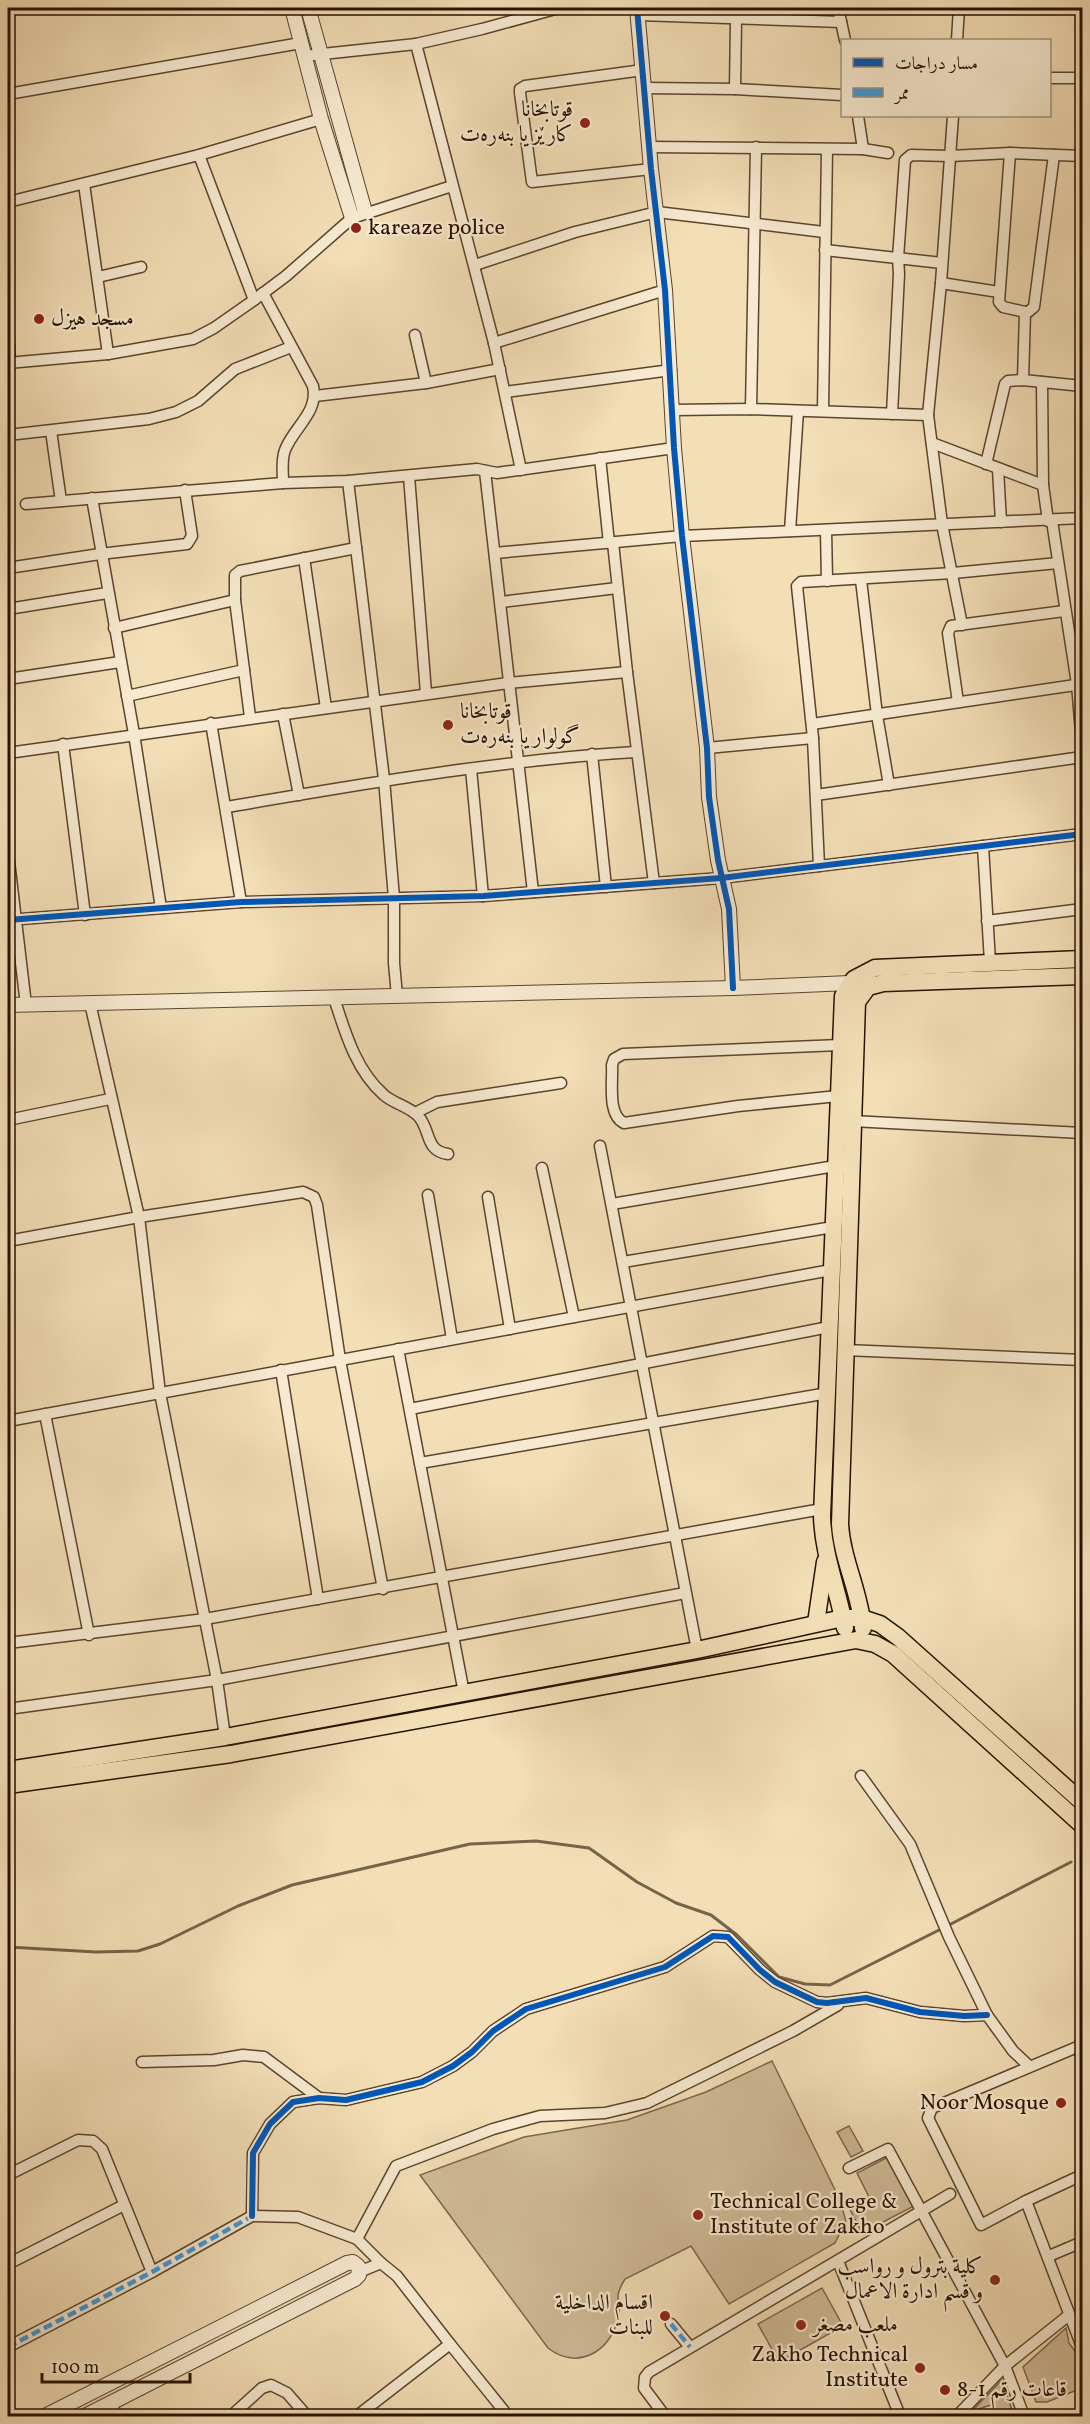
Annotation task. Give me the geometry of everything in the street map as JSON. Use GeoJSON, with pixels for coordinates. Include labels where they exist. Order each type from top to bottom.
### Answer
{"type":"FeatureCollection","features":[{"type":"Feature","properties":{"kind":"main road"},"geometry":{"type":"LineString","coordinates":[[856,1641],[862,1618],[845,1556],[840,1524],[856,1007],[860,974],[875,968],[1083,959]]}},
{"type":"Feature","properties":{"kind":"main road"},"geometry":{"type":"LineString","coordinates":[[856,1641],[843,1618],[826,1557],[822,1509],[842,1002],[857,987],[883,983],[1083,976]]}},
{"type":"Feature","properties":{"kind":"main road"},"geometry":{"type":"LineString","coordinates":[[826,1557],[845,1556]]}},
{"type":"Feature","properties":{"kind":"main road"},"geometry":{"type":"LineString","coordinates":[[816,1623],[826,1557]]}},
{"type":"Feature","properties":{"kind":"main road"},"geometry":{"type":"LineString","coordinates":[[8,1770],[225,1737],[697,1650],[816,1623],[843,1618],[862,1618],[880,1624],[898,1637],[1083,1802]]}},
{"type":"Feature","properties":{"kind":"main road"},"geometry":{"type":"LineString","coordinates":[[8,1785],[231,1754],[856,1641],[875,1644],[893,1654],[1083,1825]]}},
{"type":"Feature","properties":{"kind":"street"},"geometry":{"type":"LineString","coordinates":[[292,8],[321,118],[358,215]]}},
{"type":"Feature","properties":{"kind":"street"},"geometry":{"type":"LineString","coordinates":[[308,8],[358,215]]}},
{"type":"Feature","properties":{"kind":"street"},"geometry":{"type":"LineString","coordinates":[[8,94],[303,49],[320,53],[416,44],[559,8]]}},
{"type":"Feature","properties":{"kind":"street"},"geometry":{"type":"LineString","coordinates":[[845,39],[838,8],[846,8]]}},
{"type":"Feature","properties":{"kind":"street"},"geometry":{"type":"LineString","coordinates":[[957,39],[958,8]]}},
{"type":"Feature","properties":{"kind":"street"},"geometry":{"type":"LineString","coordinates":[[733,988],[729,909],[721,878],[709,797],[707,748],[682,536],[674,448],[665,290],[651,169],[638,11],[736,20],[841,22]]}},
{"type":"Feature","properties":{"kind":"street"},"geometry":{"type":"LineString","coordinates":[[735,89],[736,20]]}},
{"type":"Feature","properties":{"kind":"street"},"geometry":{"type":"LineString","coordinates":[[416,44],[495,343],[521,470]]}},
{"type":"Feature","properties":{"kind":"street"},"geometry":{"type":"LineString","coordinates":[[643,70],[525,86],[520,89],[520,93],[532,182],[651,169]]}},
{"type":"Feature","properties":{"kind":"street"},"geometry":{"type":"LineString","coordinates":[[1051,78],[1083,78]]}},
{"type":"Feature","properties":{"kind":"street"},"geometry":{"type":"LineString","coordinates":[[644,88],[841,94]]}},
{"type":"Feature","properties":{"kind":"street"},"geometry":{"type":"LineString","coordinates":[[858,117],[864,149]]}},
{"type":"Feature","properties":{"kind":"street"},"geometry":{"type":"LineString","coordinates":[[953,117],[941,284],[928,415],[942,524],[962,625]]}},
{"type":"Feature","properties":{"kind":"street"},"geometry":{"type":"LineString","coordinates":[[8,202],[198,155],[321,118]]}},
{"type":"Feature","properties":{"kind":"street"},"geometry":{"type":"LineString","coordinates":[[649,147],[827,148],[864,149],[888,153]]}},
{"type":"Feature","properties":{"kind":"street"},"geometry":{"type":"LineString","coordinates":[[751,409],[756,147]]}},
{"type":"Feature","properties":{"kind":"street"},"geometry":{"type":"LineString","coordinates":[[822,410],[827,148]]}},
{"type":"Feature","properties":{"kind":"street"},"geometry":{"type":"LineString","coordinates":[[1010,153],[999,302],[1003,308],[1025,312],[1034,307],[1054,155]]}},
{"type":"Feature","properties":{"kind":"street"},"geometry":{"type":"LineString","coordinates":[[892,414],[898,258],[905,160],[911,155],[1010,153],[1083,156]]}},
{"type":"Feature","properties":{"kind":"street"},"geometry":{"type":"LineString","coordinates":[[198,155],[258,297],[313,386],[315,396],[307,417],[285,450],[283,483]]}},
{"type":"Feature","properties":{"kind":"street"},"geometry":{"type":"LineString","coordinates":[[84,184],[108,354]]}},
{"type":"Feature","properties":{"kind":"street"},"geometry":{"type":"LineString","coordinates":[[8,326],[9,363],[108,354],[193,339],[214,328],[286,276],[358,215],[452,186]]}},
{"type":"Feature","properties":{"kind":"street"},"geometry":{"type":"LineString","coordinates":[[475,265],[575,232],[657,212],[824,232]]}},
{"type":"Feature","properties":{"kind":"street"},"geometry":{"type":"LineString","coordinates":[[825,250],[942,263]]}},
{"type":"Feature","properties":{"kind":"street"},"geometry":{"type":"LineString","coordinates":[[98,278],[141,267]]}},
{"type":"Feature","properties":{"kind":"street"},"geometry":{"type":"LineString","coordinates":[[941,284],[999,292]]}},
{"type":"Feature","properties":{"kind":"street"},"geometry":{"type":"LineString","coordinates":[[495,343],[665,290]]}},
{"type":"Feature","properties":{"kind":"street"},"geometry":{"type":"LineString","coordinates":[[1023,380],[1025,312]]}},
{"type":"Feature","properties":{"kind":"street"},"geometry":{"type":"LineString","coordinates":[[415,335],[426,383]]}},
{"type":"Feature","properties":{"kind":"street"},"geometry":{"type":"LineString","coordinates":[[8,435],[148,419],[176,412],[198,401],[235,369],[291,347]]}},
{"type":"Feature","properties":{"kind":"street"},"geometry":{"type":"LineString","coordinates":[[315,396],[426,383],[500,369]]}},
{"type":"Feature","properties":{"kind":"street"},"geometry":{"type":"LineString","coordinates":[[505,392],[671,370]]}},
{"type":"Feature","properties":{"kind":"street"},"geometry":{"type":"LineString","coordinates":[[986,464],[1005,384],[1013,379],[1083,386]]}},
{"type":"Feature","properties":{"kind":"street"},"geometry":{"type":"LineString","coordinates":[[1042,382],[1043,485],[1058,562],[1064,611],[1080,684],[1083,745]]}},
{"type":"Feature","properties":{"kind":"street"},"geometry":{"type":"LineString","coordinates":[[673,410],[822,410],[928,415]]}},
{"type":"Feature","properties":{"kind":"street"},"geometry":{"type":"LineString","coordinates":[[790,531],[798,411]]}},
{"type":"Feature","properties":{"kind":"street"},"geometry":{"type":"LineString","coordinates":[[51,431],[61,501]]}},
{"type":"Feature","properties":{"kind":"street"},"geometry":{"type":"LineString","coordinates":[[932,443],[1043,485]]}},
{"type":"Feature","properties":{"kind":"street"},"geometry":{"type":"LineString","coordinates":[[26,504],[283,483],[348,481],[477,469],[497,473],[674,448]]}},
{"type":"Feature","properties":{"kind":"street"},"geometry":{"type":"LineString","coordinates":[[600,458],[654,883]]}},
{"type":"Feature","properties":{"kind":"street"},"geometry":{"type":"LineString","coordinates":[[998,469],[1000,522]]}},
{"type":"Feature","properties":{"kind":"street"},"geometry":{"type":"LineString","coordinates":[[485,471],[532,892]]}},
{"type":"Feature","properties":{"kind":"street"},"geometry":{"type":"LineString","coordinates":[[409,476],[426,693]]}},
{"type":"Feature","properties":{"kind":"street"},"geometry":{"type":"LineString","coordinates":[[348,481],[384,779],[394,898],[394,963],[397,996]]}},
{"type":"Feature","properties":{"kind":"street"},"geometry":{"type":"LineString","coordinates":[[8,568],[189,543],[192,536],[185,490]]}},
{"type":"Feature","properties":{"kind":"street"},"geometry":{"type":"LineString","coordinates":[[92,498],[100,554],[134,734],[161,908]]}},
{"type":"Feature","properties":{"kind":"street"},"geometry":{"type":"LineString","coordinates":[[495,553],[682,536],[1083,518]]}},
{"type":"Feature","properties":{"kind":"street"},"geometry":{"type":"LineString","coordinates":[[826,530],[827,581]]}},
{"type":"Feature","properties":{"kind":"street"},"geometry":{"type":"LineString","coordinates":[[250,717],[234,579],[240,571],[356,548]]}},
{"type":"Feature","properties":{"kind":"street"},"geometry":{"type":"LineString","coordinates":[[304,558],[326,708]]}},
{"type":"Feature","properties":{"kind":"street"},"geometry":{"type":"LineString","coordinates":[[819,866],[812,724],[795,590],[801,582],[953,573],[1058,562]]}},
{"type":"Feature","properties":{"kind":"street"},"geometry":{"type":"LineString","coordinates":[[861,580],[877,715],[889,785]]}},
{"type":"Feature","properties":{"kind":"street"},"geometry":{"type":"LineString","coordinates":[[501,602],[617,588]]}},
{"type":"Feature","properties":{"kind":"street"},"geometry":{"type":"LineString","coordinates":[[8,609],[107,593]]}},
{"type":"Feature","properties":{"kind":"street"},"geometry":{"type":"LineString","coordinates":[[114,628],[235,600]]}},
{"type":"Feature","properties":{"kind":"street"},"geometry":{"type":"LineString","coordinates":[[958,702],[948,631],[951,626],[1064,611]]}},
{"type":"Feature","properties":{"kind":"street"},"geometry":{"type":"LineString","coordinates":[[8,679],[120,662]]}},
{"type":"Feature","properties":{"kind":"street"},"geometry":{"type":"LineString","coordinates":[[127,696],[244,670]]}},
{"type":"Feature","properties":{"kind":"street"},"geometry":{"type":"LineString","coordinates":[[8,753],[508,682],[627,672]]}},
{"type":"Feature","properties":{"kind":"street"},"geometry":{"type":"LineString","coordinates":[[812,724],[1080,684]]}},
{"type":"Feature","properties":{"kind":"street"},"geometry":{"type":"LineString","coordinates":[[283,714],[298,795]]}},
{"type":"Feature","properties":{"kind":"street"},"geometry":{"type":"LineString","coordinates":[[211,723],[227,807],[241,902]]}},
{"type":"Feature","properties":{"kind":"street"},"geometry":{"type":"LineString","coordinates":[[707,748],[813,738]]}},
{"type":"Feature","properties":{"kind":"street"},"geometry":{"type":"LineString","coordinates":[[63,744],[85,915]]}},
{"type":"Feature","properties":{"kind":"street"},"geometry":{"type":"LineString","coordinates":[[227,807],[384,779],[592,754],[636,752]]}},
{"type":"Feature","properties":{"kind":"street"},"geometry":{"type":"LineString","coordinates":[[592,754],[606,887]]}},
{"type":"Feature","properties":{"kind":"street"},"geometry":{"type":"LineString","coordinates":[[816,795],[1083,757]]}},
{"type":"Feature","properties":{"kind":"street"},"geometry":{"type":"LineString","coordinates":[[471,769],[483,896]]}},
{"type":"Feature","properties":{"kind":"street"},"geometry":{"type":"LineString","coordinates":[[12,920],[241,902],[483,896],[721,878],[1083,834]]}},
{"type":"Feature","properties":{"kind":"street"},"geometry":{"type":"LineString","coordinates":[[983,846],[990,962]]}},
{"type":"Feature","properties":{"kind":"street"},"geometry":{"type":"LineString","coordinates":[[8,853],[12,920],[26,1005]]}},
{"type":"Feature","properties":{"kind":"street"},"geometry":{"type":"LineString","coordinates":[[987,921],[1083,909]]}},
{"type":"Feature","properties":{"kind":"street"},"geometry":{"type":"LineString","coordinates":[[8,1005],[857,987]]}},
{"type":"Feature","properties":{"kind":"street"},"geometry":{"type":"LineString","coordinates":[[334,998],[348,1042],[369,1079],[390,1100],[415,1113],[422,1122],[430,1144],[438,1151],[448,1154]]}},
{"type":"Feature","properties":{"kind":"street"},"geometry":{"type":"LineString","coordinates":[[90,1003],[110,1099],[139,1217],[160,1393],[217,1680],[225,1737]]}},
{"type":"Feature","properties":{"kind":"street"},"geometry":{"type":"LineString","coordinates":[[838,1096],[747,1105],[624,1123],[617,1119],[614,1112],[612,1062],[616,1056],[623,1054],[840,1045]]}},
{"type":"Feature","properties":{"kind":"street"},"geometry":{"type":"LineString","coordinates":[[415,1113],[437,1102],[561,1083]]}},
{"type":"Feature","properties":{"kind":"street"},"geometry":{"type":"LineString","coordinates":[[8,1120],[110,1099]]}},
{"type":"Feature","properties":{"kind":"street"},"geometry":{"type":"LineString","coordinates":[[852,1121],[1083,1133]]}},
{"type":"Feature","properties":{"kind":"street"},"geometry":{"type":"LineString","coordinates":[[600,1146],[697,1650]]}},
{"type":"Feature","properties":{"kind":"street"},"geometry":{"type":"LineString","coordinates":[[612,1204],[835,1166]]}},
{"type":"Feature","properties":{"kind":"street"},"geometry":{"type":"LineString","coordinates":[[542,1168],[574,1317]]}},
{"type":"Feature","properties":{"kind":"street"},"geometry":{"type":"LineString","coordinates":[[8,1241],[139,1217],[303,1192],[311,1194],[317,1205],[340,1360],[383,1589]]}},
{"type":"Feature","properties":{"kind":"street"},"geometry":{"type":"LineString","coordinates":[[428,1195],[452,1339]]}},
{"type":"Feature","properties":{"kind":"street"},"geometry":{"type":"LineString","coordinates":[[488,1197],[510,1329]]}},
{"type":"Feature","properties":{"kind":"street"},"geometry":{"type":"LineString","coordinates":[[623,1262],[833,1227]]}},
{"type":"Feature","properties":{"kind":"street"},"geometry":{"type":"LineString","coordinates":[[8,1421],[831,1270]]}},
{"type":"Feature","properties":{"kind":"street"},"geometry":{"type":"LineString","coordinates":[[410,1409],[830,1327]]}},
{"type":"Feature","properties":{"kind":"street"},"geometry":{"type":"LineString","coordinates":[[398,1349],[464,1693]]}},
{"type":"Feature","properties":{"kind":"street"},"geometry":{"type":"LineString","coordinates":[[845,1350],[1083,1360]]}},
{"type":"Feature","properties":{"kind":"street"},"geometry":{"type":"LineString","coordinates":[[281,1370],[318,1599]]}},
{"type":"Feature","properties":{"kind":"street"},"geometry":{"type":"LineString","coordinates":[[420,1463],[654,1425],[828,1393]]}},
{"type":"Feature","properties":{"kind":"street"},"geometry":{"type":"LineString","coordinates":[[45,1414],[89,1635]]}},
{"type":"Feature","properties":{"kind":"street"},"geometry":{"type":"LineString","coordinates":[[8,1643],[89,1635],[205,1619],[822,1509]]}},
{"type":"Feature","properties":{"kind":"street"},"geometry":{"type":"LineString","coordinates":[[8,1709],[217,1680],[685,1593]]}},
{"type":"Feature","properties":{"kind":"street"},"geometry":{"type":"LineString","coordinates":[[861,1776],[910,1844],[949,1937],[987,2015],[1029,2067]]}},
{"type":"Feature","properties":{"kind":"street"},"geometry":{"type":"LineString","coordinates":[[252,2216],[253,2153],[270,2124],[293,2102],[319,2098],[346,2100],[422,2082],[453,2066],[472,2052],[493,2031],[526,2009],[665,1967],[713,1936],[718,1935],[732,1940],[760,1970],[791,1991],[817,2002],[827,2003],[866,1998],[910,2010],[942,2015],[987,2015]]}},
{"type":"Feature","properties":{"kind":"street"},"geometry":{"type":"LineString","coordinates":[[357,2239],[396,2166],[493,2129],[540,2116],[605,2113],[647,2103],[793,2031],[846,2000]]}},
{"type":"Feature","properties":{"kind":"street"},"geometry":{"type":"LineString","coordinates":[[1083,2058],[1080,2046],[932,2108],[928,2118],[981,2225],[1083,2175]]}},
{"type":"Feature","properties":{"kind":"street"},"geometry":{"type":"LineString","coordinates":[[142,2062],[213,2060],[243,2055],[264,2057],[319,2098]]}},
{"type":"Feature","properties":{"kind":"street"},"geometry":{"type":"LineString","coordinates":[[8,2175],[78,2140],[93,2141],[102,2149],[152,2272]]}},
{"type":"Feature","properties":{"kind":"street"},"geometry":{"type":"LineString","coordinates":[[849,2168],[888,2149],[1005,2366],[1024,2416]]}},
{"type":"Feature","properties":{"kind":"street"},"geometry":{"type":"LineString","coordinates":[[665,2416],[644,2388],[645,2377],[654,2369],[950,2194]]}},
{"type":"Feature","properties":{"kind":"street"},"geometry":{"type":"LineString","coordinates":[[1026,2201],[1083,2347]]}},
{"type":"Feature","properties":{"kind":"street"},"geometry":{"type":"LineString","coordinates":[[8,2264],[124,2205]]}},
{"type":"Feature","properties":{"kind":"street"},"geometry":{"type":"LineString","coordinates":[[8,2347],[152,2272],[252,2216],[298,2217],[357,2239],[397,2276],[508,2416]]}},
{"type":"Feature","properties":{"kind":"street"},"geometry":{"type":"LineString","coordinates":[[1049,2256],[1083,2242]]}},
{"type":"Feature","properties":{"kind":"street"},"geometry":{"type":"LineString","coordinates":[[838,2262],[900,2416]]}},
{"type":"Feature","properties":{"kind":"street"},"geometry":{"type":"LineString","coordinates":[[45,2416],[347,2263],[356,2264],[359,2272]]}},
{"type":"Feature","properties":{"kind":"street"},"geometry":{"type":"LineString","coordinates":[[85,2416],[355,2279],[359,2272],[381,2263]]}},
{"type":"Feature","properties":{"kind":"street"},"geometry":{"type":"LineString","coordinates":[[957,2416],[1005,2366],[1069,2315]]}},
{"type":"Feature","properties":{"kind":"street"},"geometry":{"type":"LineString","coordinates":[[671,2324],[690,2347]]}},
{"type":"Feature","properties":{"kind":"street"},"geometry":{"type":"LineString","coordinates":[[357,2416],[450,2344]]}},
{"type":"Feature","properties":{"kind":"street"},"geometry":{"type":"LineString","coordinates":[[231,2416],[262,2388],[271,2385],[287,2393],[307,2416]]}},
{"type":"Feature","properties":{"kind":"street"},"geometry":{"type":"LineString","coordinates":[[110,2404],[118,2416]]}},
{"type":"Feature","properties":{"kind":"shaded area"},"geometry":{"type":"Polygon","coordinates":[[[772,2061],[839,2198],[846,2221],[835,2243],[729,2304],[691,2246],[625,2279],[618,2294],[619,2313],[614,2331],[600,2349],[581,2358],[559,2355],[548,2348],[420,2175],[524,2137],[627,2120],[706,2092],[772,2061]]]}},
{"type":"Feature","properties":{"kind":"shaded area"},"geometry":{"type":"Polygon","coordinates":[[[849,2126],[863,2151],[851,2157],[837,2132],[849,2126]]]}},
{"type":"Feature","properties":{"kind":"shaded area"},"geometry":{"type":"Polygon","coordinates":[[[888,2157],[914,2206],[862,2233],[846,2202],[852,2198],[856,2204],[869,2197],[857,2173],[888,2157]]]}},
{"type":"Feature","properties":{"kind":"shaded area","name":"ملعب مصغر"},"geometry":{"type":"Polygon","coordinates":[[[822,2288],[843,2326],[779,2362],[758,2324],[822,2288]]]}},
{"type":"Feature","properties":{"kind":"shaded area"},"geometry":{"type":"Polygon","coordinates":[[[1066,2328],[1069,2343],[1082,2361],[1082,2388],[1047,2402],[1036,2402],[1023,2367],[1066,2328]]]}},
{"type":"Feature","properties":{"kind":"shaded area"},"geometry":{"type":"Polygon","coordinates":[[[1002,2380],[1014,2416],[995,2416],[991,2405],[972,2411],[1002,2380]]]}},
{"type":"Feature","properties":{"kind":"waterway"},"geometry":{"type":"LineString","coordinates":[[8,1947],[96,1952],[138,1951],[160,1944],[238,1906],[292,1885],[470,1844],[536,1841],[589,1848],[637,1882],[676,1903],[711,1915],[737,1935],[779,1977],[805,1984],[830,1985],[941,1929]]}},
{"type":"Feature","properties":{"kind":"waterway"},"geometry":{"type":"LineString","coordinates":[[947,1926],[1071,1862]]}},
{"type":"Feature","properties":{"kind":"marked path"},"geometry":{"type":"LineString","coordinates":[[8,2347],[152,2272],[252,2216]]}},
{"type":"Feature","properties":{"kind":"marked path"},"geometry":{"type":"LineString","coordinates":[[671,2324],[690,2347]]}},
{"type":"Feature","properties":{"kind":"cycle path"},"geometry":{"type":"LineString","coordinates":[[637,8],[651,169],[665,290],[674,448],[682,536],[707,748],[709,797],[718,860],[729,909],[733,988]]}},
{"type":"Feature","properties":{"kind":"cycle path"},"geometry":{"type":"LineString","coordinates":[[8,920],[241,902],[483,896],[721,878],[1082,834]]}},
{"type":"Feature","properties":{"kind":"cycle path"},"geometry":{"type":"LineString","coordinates":[[252,2216],[253,2153],[270,2124],[293,2102],[319,2098],[346,2100],[422,2082],[453,2066],[472,2052],[493,2031],[526,2009],[665,1967],[713,1936],[728,1937],[775,1982],[817,2002],[827,2003],[866,1998],[920,2012],[964,2016],[987,2015]]}},
{"type":"Feature","properties":{"kind":"place","name":"قوتابخانا کارێز یا بنەرەت"},"geometry":{"type":"Point","coordinates":[585,123]}},
{"type":"Feature","properties":{"kind":"place","name":"kareaze police"},"geometry":{"type":"Point","coordinates":[356,228]}},
{"type":"Feature","properties":{"kind":"place","name":"مسجد هيزل"},"geometry":{"type":"Point","coordinates":[39,319]}},
{"type":"Feature","properties":{"kind":"place","name":"قوتابخانا گولوار یا بنەرەت"},"geometry":{"type":"Point","coordinates":[448,725]}},
{"type":"Feature","properties":{"kind":"place","name":"Noor Mosque"},"geometry":{"type":"Point","coordinates":[1061,2103]}},
{"type":"Feature","properties":{"kind":"place","name":"Technical College & Institute of Zakho"},"geometry":{"type":"Point","coordinates":[698,2215]}},
{"type":"Feature","properties":{"kind":"place","name":"كلية بترول و رواسب و قسم ادارة الاعمال"},"geometry":{"type":"Point","coordinates":[995,2280]}},
{"type":"Feature","properties":{"kind":"place","name":"اقسام الداخلیة للبنات"},"geometry":{"type":"Point","coordinates":[665,2316]}},
{"type":"Feature","properties":{"kind":"place","name":"ملعب مصغر"},"geometry":{"type":"Point","coordinates":[801,2325]}},
{"type":"Feature","properties":{"kind":"place","name":"Zakho Technical Institute"},"geometry":{"type":"Point","coordinates":[920,2368]}},
{"type":"Feature","properties":{"kind":"place","name":"قاعات رقم 1-8"},"geometry":{"type":"Point","coordinates":[945,2390]}}]}
